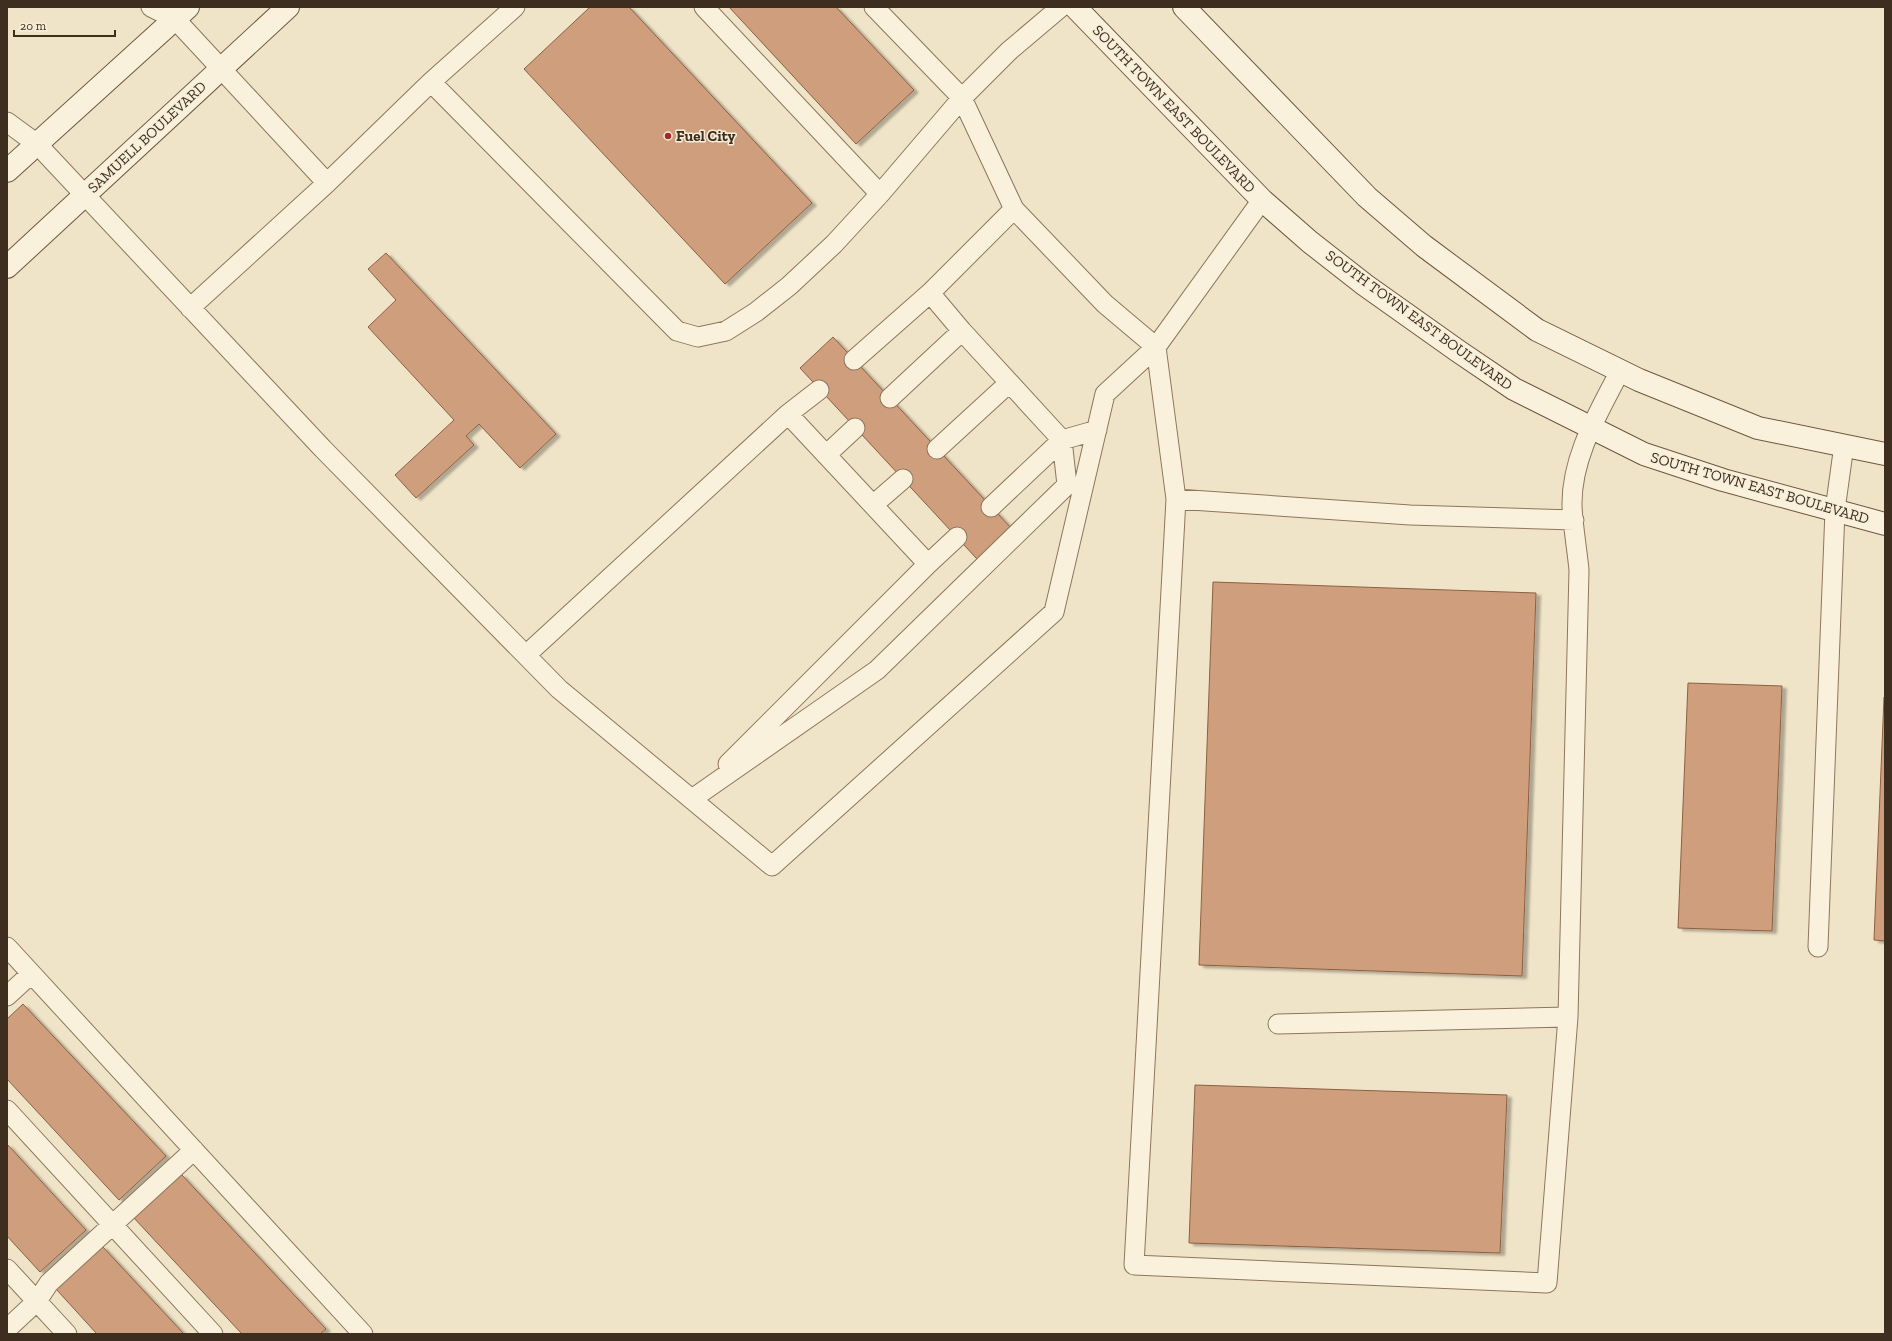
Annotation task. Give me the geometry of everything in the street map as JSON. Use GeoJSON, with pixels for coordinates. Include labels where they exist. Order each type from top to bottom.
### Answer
{"type":"FeatureCollection","features":[{"type":"Feature","properties":{"kind":"main road","name":"SAMUELL BOULEVARD"},"geometry":{"type":"LineString","coordinates":[[7,267],[288,7]]}},
{"type":"Feature","properties":{"kind":"main road","name":"SOUTH TOWN EAST BOULEVARD"},"geometry":{"type":"LineString","coordinates":[[1075,7],[1262,200],[1310,242],[1366,285],[1514,389],[1644,454],[1723,480],[1885,524]]}},
{"type":"Feature","properties":{"kind":"main road"},"geometry":{"type":"LineString","coordinates":[[1184,7],[1367,197],[1424,246],[1537,330],[1640,380],[1758,428],[1885,454]]}},
{"type":"Feature","properties":{"kind":"main road"},"geometry":{"type":"LineString","coordinates":[[7,171],[179,11]]}},
{"type":"Feature","properties":{"kind":"lane"},"geometry":{"type":"LineString","coordinates":[[151,7],[179,11],[221,69],[327,183]]}},
{"type":"Feature","properties":{"kind":"lane"},"geometry":{"type":"LineString","coordinates":[[190,308],[327,183],[431,82],[515,7]]}},
{"type":"Feature","properties":{"kind":"lane"},"geometry":{"type":"LineString","coordinates":[[704,7],[880,194]]}},
{"type":"Feature","properties":{"kind":"lane"},"geometry":{"type":"LineString","coordinates":[[874,7],[962,98],[1014,209],[1105,304],[1156,347],[1176,499],[1134,1264],[1547,1283],[1568,1017],[1579,570],[1572,505],[1575,477],[1591,427],[1620,371]]}},
{"type":"Feature","properties":{"kind":"lane"},"geometry":{"type":"LineString","coordinates":[[431,82],[677,331],[698,337],[726,331],[756,312],[789,286],[834,244],[880,194],[962,98],[1009,51],[1061,7]]}},
{"type":"Feature","properties":{"kind":"lane"},"geometry":{"type":"LineString","coordinates":[[7,122],[37,144],[84,196],[323,449],[559,689],[772,866],[1054,612],[1105,394],[1156,347],[1262,200]]}},
{"type":"Feature","properties":{"kind":"lane"},"geometry":{"type":"LineString","coordinates":[[854,360],[930,293],[1014,209]]}},
{"type":"Feature","properties":{"kind":"lane"},"geometry":{"type":"LineString","coordinates":[[692,800],[877,670],[1067,485],[1062,440],[962,331],[930,293]]}},
{"type":"Feature","properties":{"kind":"lane"},"geometry":{"type":"LineString","coordinates":[[890,398],[962,331]]}},
{"type":"Feature","properties":{"kind":"lane"},"geometry":{"type":"LineString","coordinates":[[937,449],[1009,383]]}},
{"type":"Feature","properties":{"kind":"lane"},"geometry":{"type":"LineString","coordinates":[[526,655],[788,414],[819,390]]}},
{"type":"Feature","properties":{"kind":"lane"},"geometry":{"type":"LineString","coordinates":[[788,414],[928,564]]}},
{"type":"Feature","properties":{"kind":"lane"},"geometry":{"type":"LineString","coordinates":[[826,455],[855,428]]}},
{"type":"Feature","properties":{"kind":"lane"},"geometry":{"type":"LineString","coordinates":[[991,507],[1062,440],[1097,430]]}},
{"type":"Feature","properties":{"kind":"lane"},"geometry":{"type":"LineString","coordinates":[[1818,947],[1836,510],[1844,445]]}},
{"type":"Feature","properties":{"kind":"lane"},"geometry":{"type":"LineString","coordinates":[[873,505],[903,479]]}},
{"type":"Feature","properties":{"kind":"lane"},"geometry":{"type":"LineString","coordinates":[[1176,499],[1410,515],[1574,520]]}},
{"type":"Feature","properties":{"kind":"lane"},"geometry":{"type":"LineString","coordinates":[[692,800],[928,564],[957,537]]}},
{"type":"Feature","properties":{"kind":"lane"},"geometry":{"type":"LineString","coordinates":[[7,947],[361,1334]]}},
{"type":"Feature","properties":{"kind":"lane"},"geometry":{"type":"LineString","coordinates":[[7,996],[31,974]]}},
{"type":"Feature","properties":{"kind":"lane"},"geometry":{"type":"LineString","coordinates":[[1278,1024],[1568,1017]]}},
{"type":"Feature","properties":{"kind":"lane"},"geometry":{"type":"LineString","coordinates":[[7,1110],[213,1334]]}},
{"type":"Feature","properties":{"kind":"lane"},"geometry":{"type":"LineString","coordinates":[[7,1329],[36,1301],[49,1283],[194,1150]]}},
{"type":"Feature","properties":{"kind":"lane"},"geometry":{"type":"LineString","coordinates":[[7,1269],[67,1334]]}},
{"type":"Feature","properties":{"kind":"building","name":"Fuel City"},"geometry":{"type":"Polygon","coordinates":[[[590,7],[629,7],[812,203],[725,284],[524,69],[590,7]]]}},
{"type":"Feature","properties":{"kind":"building"},"geometry":{"type":"Polygon","coordinates":[[[729,7],[836,7],[914,90],[856,144],[729,7]]]}},
{"type":"Feature","properties":{"kind":"building"},"geometry":{"type":"Polygon","coordinates":[[[386,253],[556,434],[520,468],[479,424],[466,436],[474,445],[416,498],[395,475],[454,420],[368,327],[396,300],[368,269],[386,253]]]}},
{"type":"Feature","properties":{"kind":"building"},"geometry":{"type":"Polygon","coordinates":[[[833,337],[1011,528],[977,559],[800,368],[833,337]]]}},
{"type":"Feature","properties":{"kind":"building"},"geometry":{"type":"Polygon","coordinates":[[[1213,582],[1536,593],[1522,976],[1199,965],[1213,582]]]}},
{"type":"Feature","properties":{"kind":"building"},"geometry":{"type":"Polygon","coordinates":[[[1688,683],[1782,686],[1772,931],[1678,928],[1688,683]]]}},
{"type":"Feature","properties":{"kind":"building"},"geometry":{"type":"Polygon","coordinates":[[[1885,697],[1885,941],[1874,940],[1885,697]]]}},
{"type":"Feature","properties":{"kind":"building"},"geometry":{"type":"Polygon","coordinates":[[[23,1004],[166,1156],[119,1200],[7,1079],[7,1019],[23,1004]]]}},
{"type":"Feature","properties":{"kind":"building"},"geometry":{"type":"Polygon","coordinates":[[[1195,1085],[1507,1095],[1500,1253],[1189,1243],[1195,1085]]]}},
{"type":"Feature","properties":{"kind":"building"},"geometry":{"type":"Polygon","coordinates":[[[7,1144],[86,1230],[40,1272],[7,1236],[7,1144]]]}},
{"type":"Feature","properties":{"kind":"building"},"geometry":{"type":"Polygon","coordinates":[[[181,1174],[326,1329],[320,1334],[242,1334],[134,1218],[181,1174]]]}},
{"type":"Feature","properties":{"kind":"building"},"geometry":{"type":"Polygon","coordinates":[[[102,1246],[184,1334],[97,1334],[56,1289],[102,1246]]]}},
{"type":"Feature","properties":{"kind":"place","name":"Fuel City"},"geometry":{"type":"Point","coordinates":[668,136]}}]}
